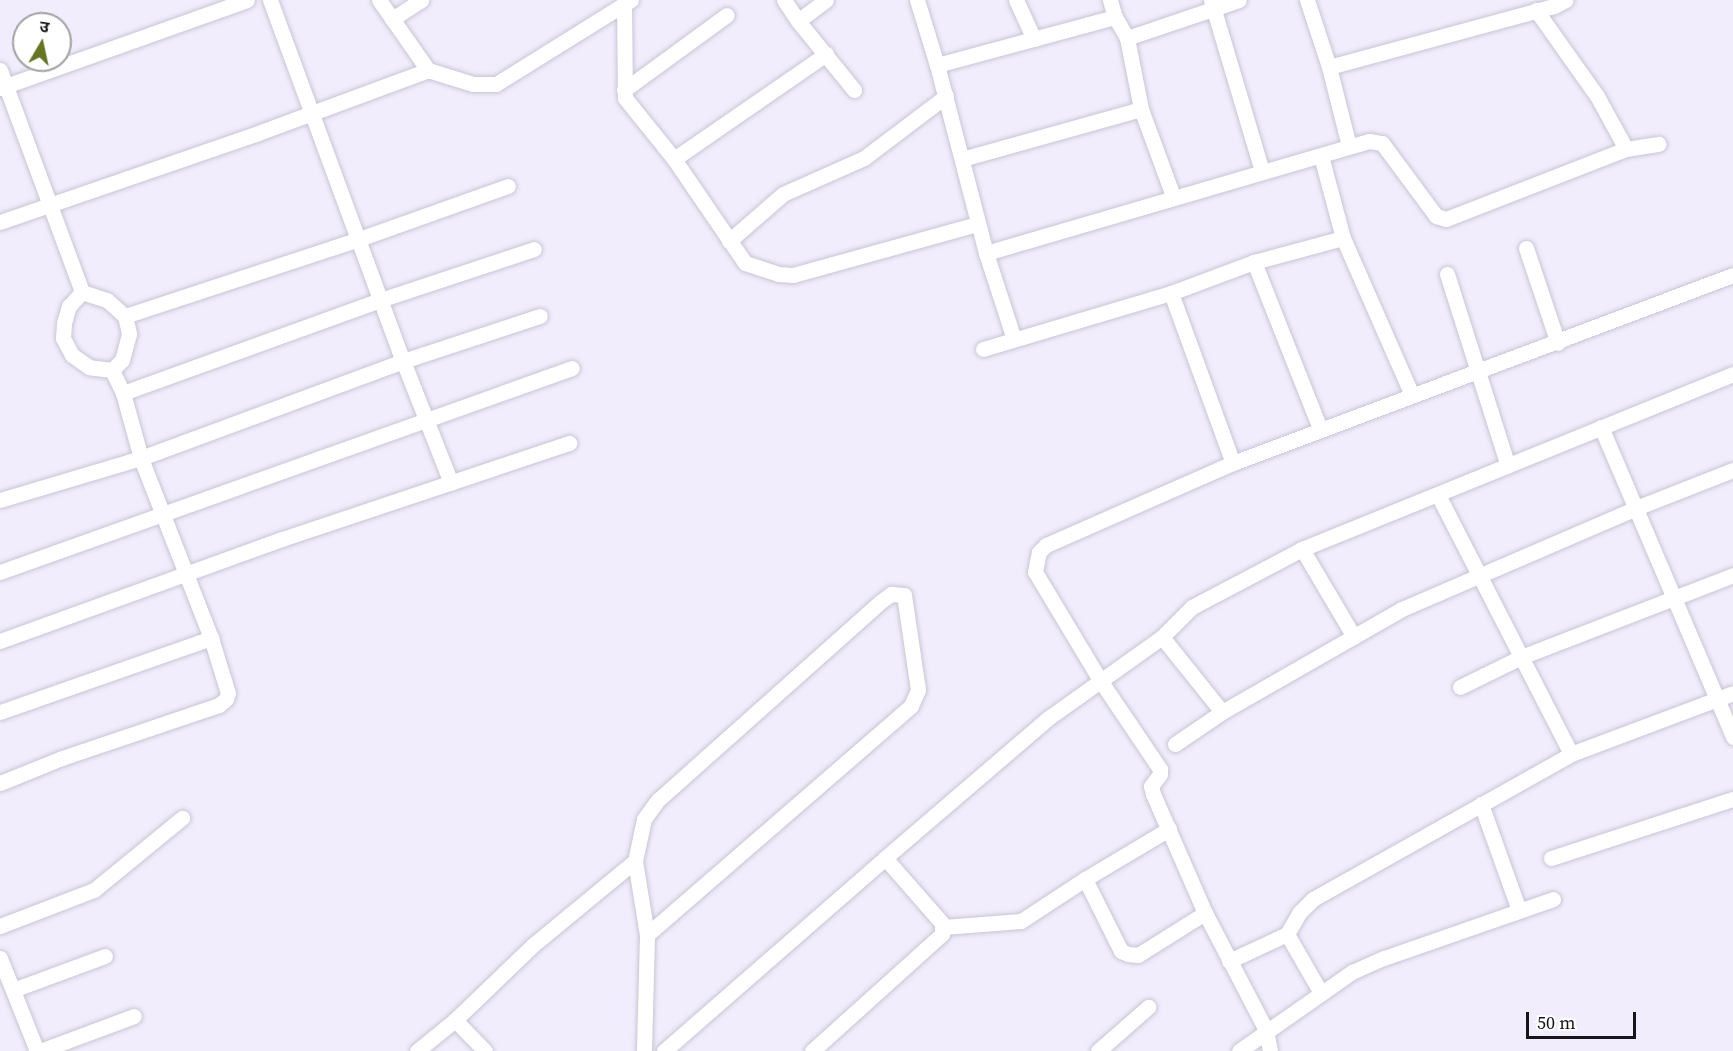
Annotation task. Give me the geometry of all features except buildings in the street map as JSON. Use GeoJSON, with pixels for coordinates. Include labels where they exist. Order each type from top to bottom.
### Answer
{"type":"FeatureCollection","features":[{"type":"Feature","properties":{"kind":"street"},"geometry":{"type":"LineString","coordinates":[[3,87],[248,0]]}},
{"type":"Feature","properties":{"kind":"street"},"geometry":{"type":"LineString","coordinates":[[270,0],[380,300],[451,483]]}},
{"type":"Feature","properties":{"kind":"street"},"geometry":{"type":"LineString","coordinates":[[379,0],[428,70],[472,84],[496,84],[628,2]]}},
{"type":"Feature","properties":{"kind":"street"},"geometry":{"type":"LineString","coordinates":[[392,19],[421,0]]}},
{"type":"Feature","properties":{"kind":"street"},"geometry":{"type":"LineString","coordinates":[[784,0],[798,21],[854,90]]}},
{"type":"Feature","properties":{"kind":"street"},"geometry":{"type":"LineString","coordinates":[[798,21],[826,0]]}},
{"type":"Feature","properties":{"kind":"street"},"geometry":{"type":"LineString","coordinates":[[917,0],[946,96],[977,224],[1014,339]]}},
{"type":"Feature","properties":{"kind":"street"},"geometry":{"type":"LineString","coordinates":[[1016,0],[1034,39]]}},
{"type":"Feature","properties":{"kind":"street"},"geometry":{"type":"LineString","coordinates":[[1110,0],[1114,17],[1127,38],[1141,109],[1173,196]]}},
{"type":"Feature","properties":{"kind":"street"},"geometry":{"type":"LineString","coordinates":[[1127,38],[1212,4],[1239,0]]}},
{"type":"Feature","properties":{"kind":"street"},"geometry":{"type":"LineString","coordinates":[[1307,0],[1329,67],[1349,146]]}},
{"type":"Feature","properties":{"kind":"street"},"geometry":{"type":"LineString","coordinates":[[1329,67],[1566,0]]}},
{"type":"Feature","properties":{"kind":"street"},"geometry":{"type":"LineString","coordinates":[[628,2],[624,98],[674,159],[745,263],[778,274],[793,275],[977,224]]}},
{"type":"Feature","properties":{"kind":"street"},"geometry":{"type":"LineString","coordinates":[[1212,4],[1262,171]]}},
{"type":"Feature","properties":{"kind":"street"},"geometry":{"type":"LineString","coordinates":[[1536,10],[1597,96],[1626,149]]}},
{"type":"Feature","properties":{"kind":"street"},"geometry":{"type":"LineString","coordinates":[[624,90],[727,15]]}},
{"type":"Feature","properties":{"kind":"street"},"geometry":{"type":"LineString","coordinates":[[937,65],[1114,17]]}},
{"type":"Feature","properties":{"kind":"street"},"geometry":{"type":"LineString","coordinates":[[674,159],[826,54]]}},
{"type":"Feature","properties":{"kind":"street"},"geometry":{"type":"LineString","coordinates":[[0,70],[3,87],[51,204],[82,292]]}},
{"type":"Feature","properties":{"kind":"street"},"geometry":{"type":"LineString","coordinates":[[0,222],[428,70]]}},
{"type":"Feature","properties":{"kind":"street"},"geometry":{"type":"LineString","coordinates":[[729,241],[783,194],[864,158],[946,96]]}},
{"type":"Feature","properties":{"kind":"street"},"geometry":{"type":"LineString","coordinates":[[962,159],[1141,109]]}},
{"type":"Feature","properties":{"kind":"street"},"geometry":{"type":"LineString","coordinates":[[986,252],[1369,141],[1382,143],[1436,216],[1446,219],[1626,149],[1659,144]]}},
{"type":"Feature","properties":{"kind":"street"},"geometry":{"type":"LineString","coordinates":[[1321,156],[1342,238],[1412,395]]}},
{"type":"Feature","properties":{"kind":"street"},"geometry":{"type":"LineString","coordinates":[[125,316],[359,239],[508,186]]}},
{"type":"Feature","properties":{"kind":"street"},"geometry":{"type":"LineString","coordinates":[[983,349],[1172,293],[1254,262],[1342,238]]}},
{"type":"Feature","properties":{"kind":"street"},"geometry":{"type":"LineString","coordinates":[[1526,248],[1558,343]]}},
{"type":"Feature","properties":{"kind":"street"},"geometry":{"type":"LineString","coordinates":[[123,393],[380,300],[534,249]]}},
{"type":"Feature","properties":{"kind":"street"},"geometry":{"type":"LineString","coordinates":[[1254,262],[1320,429]]}},
{"type":"Feature","properties":{"kind":"street"},"geometry":{"type":"LineString","coordinates":[[1448,274],[1508,466]]}},
{"type":"Feature","properties":{"kind":"street"},"geometry":{"type":"LineString","coordinates":[[1270,1051],[1266,1030],[1205,913],[1151,789],[1160,769],[1100,680],[1035,572],[1039,552],[1046,545],[1233,463],[1558,343],[1733,275]]}},
{"type":"Feature","properties":{"kind":"street"},"geometry":{"type":"LineString","coordinates":[[82,292],[107,300],[125,316],[129,334],[122,360],[112,370]]}},
{"type":"Feature","properties":{"kind":"street"},"geometry":{"type":"LineString","coordinates":[[82,292],[69,306],[64,322],[63,338],[72,355],[89,367],[112,370]]}},
{"type":"Feature","properties":{"kind":"street"},"geometry":{"type":"LineString","coordinates":[[1172,293],[1233,463]]}},
{"type":"Feature","properties":{"kind":"street"},"geometry":{"type":"LineString","coordinates":[[0,500],[141,458],[403,361],[540,316]]}},
{"type":"Feature","properties":{"kind":"street"},"geometry":{"type":"LineString","coordinates":[[0,572],[572,368]]}},
{"type":"Feature","properties":{"kind":"street"},"geometry":{"type":"LineString","coordinates":[[0,783],[62,759],[219,705],[226,699],[228,687],[164,513],[141,458],[123,393],[112,370]]}},
{"type":"Feature","properties":{"kind":"street"},"geometry":{"type":"LineString","coordinates":[[664,1051],[1047,719],[1162,637],[1192,607],[1302,549],[1733,374]]}},
{"type":"Feature","properties":{"kind":"street"},"geometry":{"type":"LineString","coordinates":[[1601,427],[1733,737]]}},
{"type":"Feature","properties":{"kind":"street"},"geometry":{"type":"LineString","coordinates":[[0,641],[282,539],[569,444]]}},
{"type":"Feature","properties":{"kind":"street"},"geometry":{"type":"LineString","coordinates":[[1175,744],[1222,712],[1402,609],[1636,508],[1733,470]]}},
{"type":"Feature","properties":{"kind":"street"},"geometry":{"type":"LineString","coordinates":[[1438,495],[1571,754]]}},
{"type":"Feature","properties":{"kind":"street"},"geometry":{"type":"LineString","coordinates":[[1302,549],[1354,637]]}},
{"type":"Feature","properties":{"kind":"street"},"geometry":{"type":"LineString","coordinates":[[1460,687],[1521,657],[1733,575]]}},
{"type":"Feature","properties":{"kind":"street"},"geometry":{"type":"LineString","coordinates":[[644,1051],[647,935],[635,861],[644,819],[658,800],[880,602],[891,594],[904,595],[918,690],[911,706],[647,935]]}},
{"type":"Feature","properties":{"kind":"street"},"geometry":{"type":"LineString","coordinates":[[1162,637],[1222,712]]}},
{"type":"Feature","properties":{"kind":"street"},"geometry":{"type":"LineString","coordinates":[[0,712],[210,638]]}},
{"type":"Feature","properties":{"kind":"street"},"geometry":{"type":"LineString","coordinates":[[1229,961],[1287,934],[1299,913],[1313,899],[1571,754],[1733,693]]}},
{"type":"Feature","properties":{"kind":"street"},"geometry":{"type":"LineString","coordinates":[[1551,858],[1733,799]]}},
{"type":"Feature","properties":{"kind":"street"},"geometry":{"type":"LineString","coordinates":[[1481,804],[1519,910]]}},
{"type":"Feature","properties":{"kind":"street"},"geometry":{"type":"LineString","coordinates":[[0,926],[94,890],[182,818]]}},
{"type":"Feature","properties":{"kind":"street"},"geometry":{"type":"LineString","coordinates":[[943,927],[1021,921],[1084,879],[1169,829]]}},
{"type":"Feature","properties":{"kind":"street"},"geometry":{"type":"LineString","coordinates":[[885,858],[943,927]]}},
{"type":"Feature","properties":{"kind":"street"},"geometry":{"type":"LineString","coordinates":[[417,1051],[455,1020],[532,945],[635,861]]}},
{"type":"Feature","properties":{"kind":"street"},"geometry":{"type":"LineString","coordinates":[[1084,879],[1121,951],[1128,954],[1138,955],[1205,913]]}},
{"type":"Feature","properties":{"kind":"street"},"geometry":{"type":"LineString","coordinates":[[1239,1051],[1352,972],[1384,958],[1553,900]]}},
{"type":"Feature","properties":{"kind":"street"},"geometry":{"type":"LineString","coordinates":[[812,1051],[939,939],[943,927]]}},
{"type":"Feature","properties":{"kind":"street"},"geometry":{"type":"LineString","coordinates":[[1287,934],[1321,993]]}},
{"type":"Feature","properties":{"kind":"street"},"geometry":{"type":"LineString","coordinates":[[14,990],[105,956]]}},
{"type":"Feature","properties":{"kind":"street"},"geometry":{"type":"LineString","coordinates":[[0,958],[39,1051],[134,1016]]}},
{"type":"Feature","properties":{"kind":"street"},"geometry":{"type":"LineString","coordinates":[[1098,1051],[1148,1007]]}},
{"type":"Feature","properties":{"kind":"street"},"geometry":{"type":"LineString","coordinates":[[455,1020],[485,1051]]}}]}
